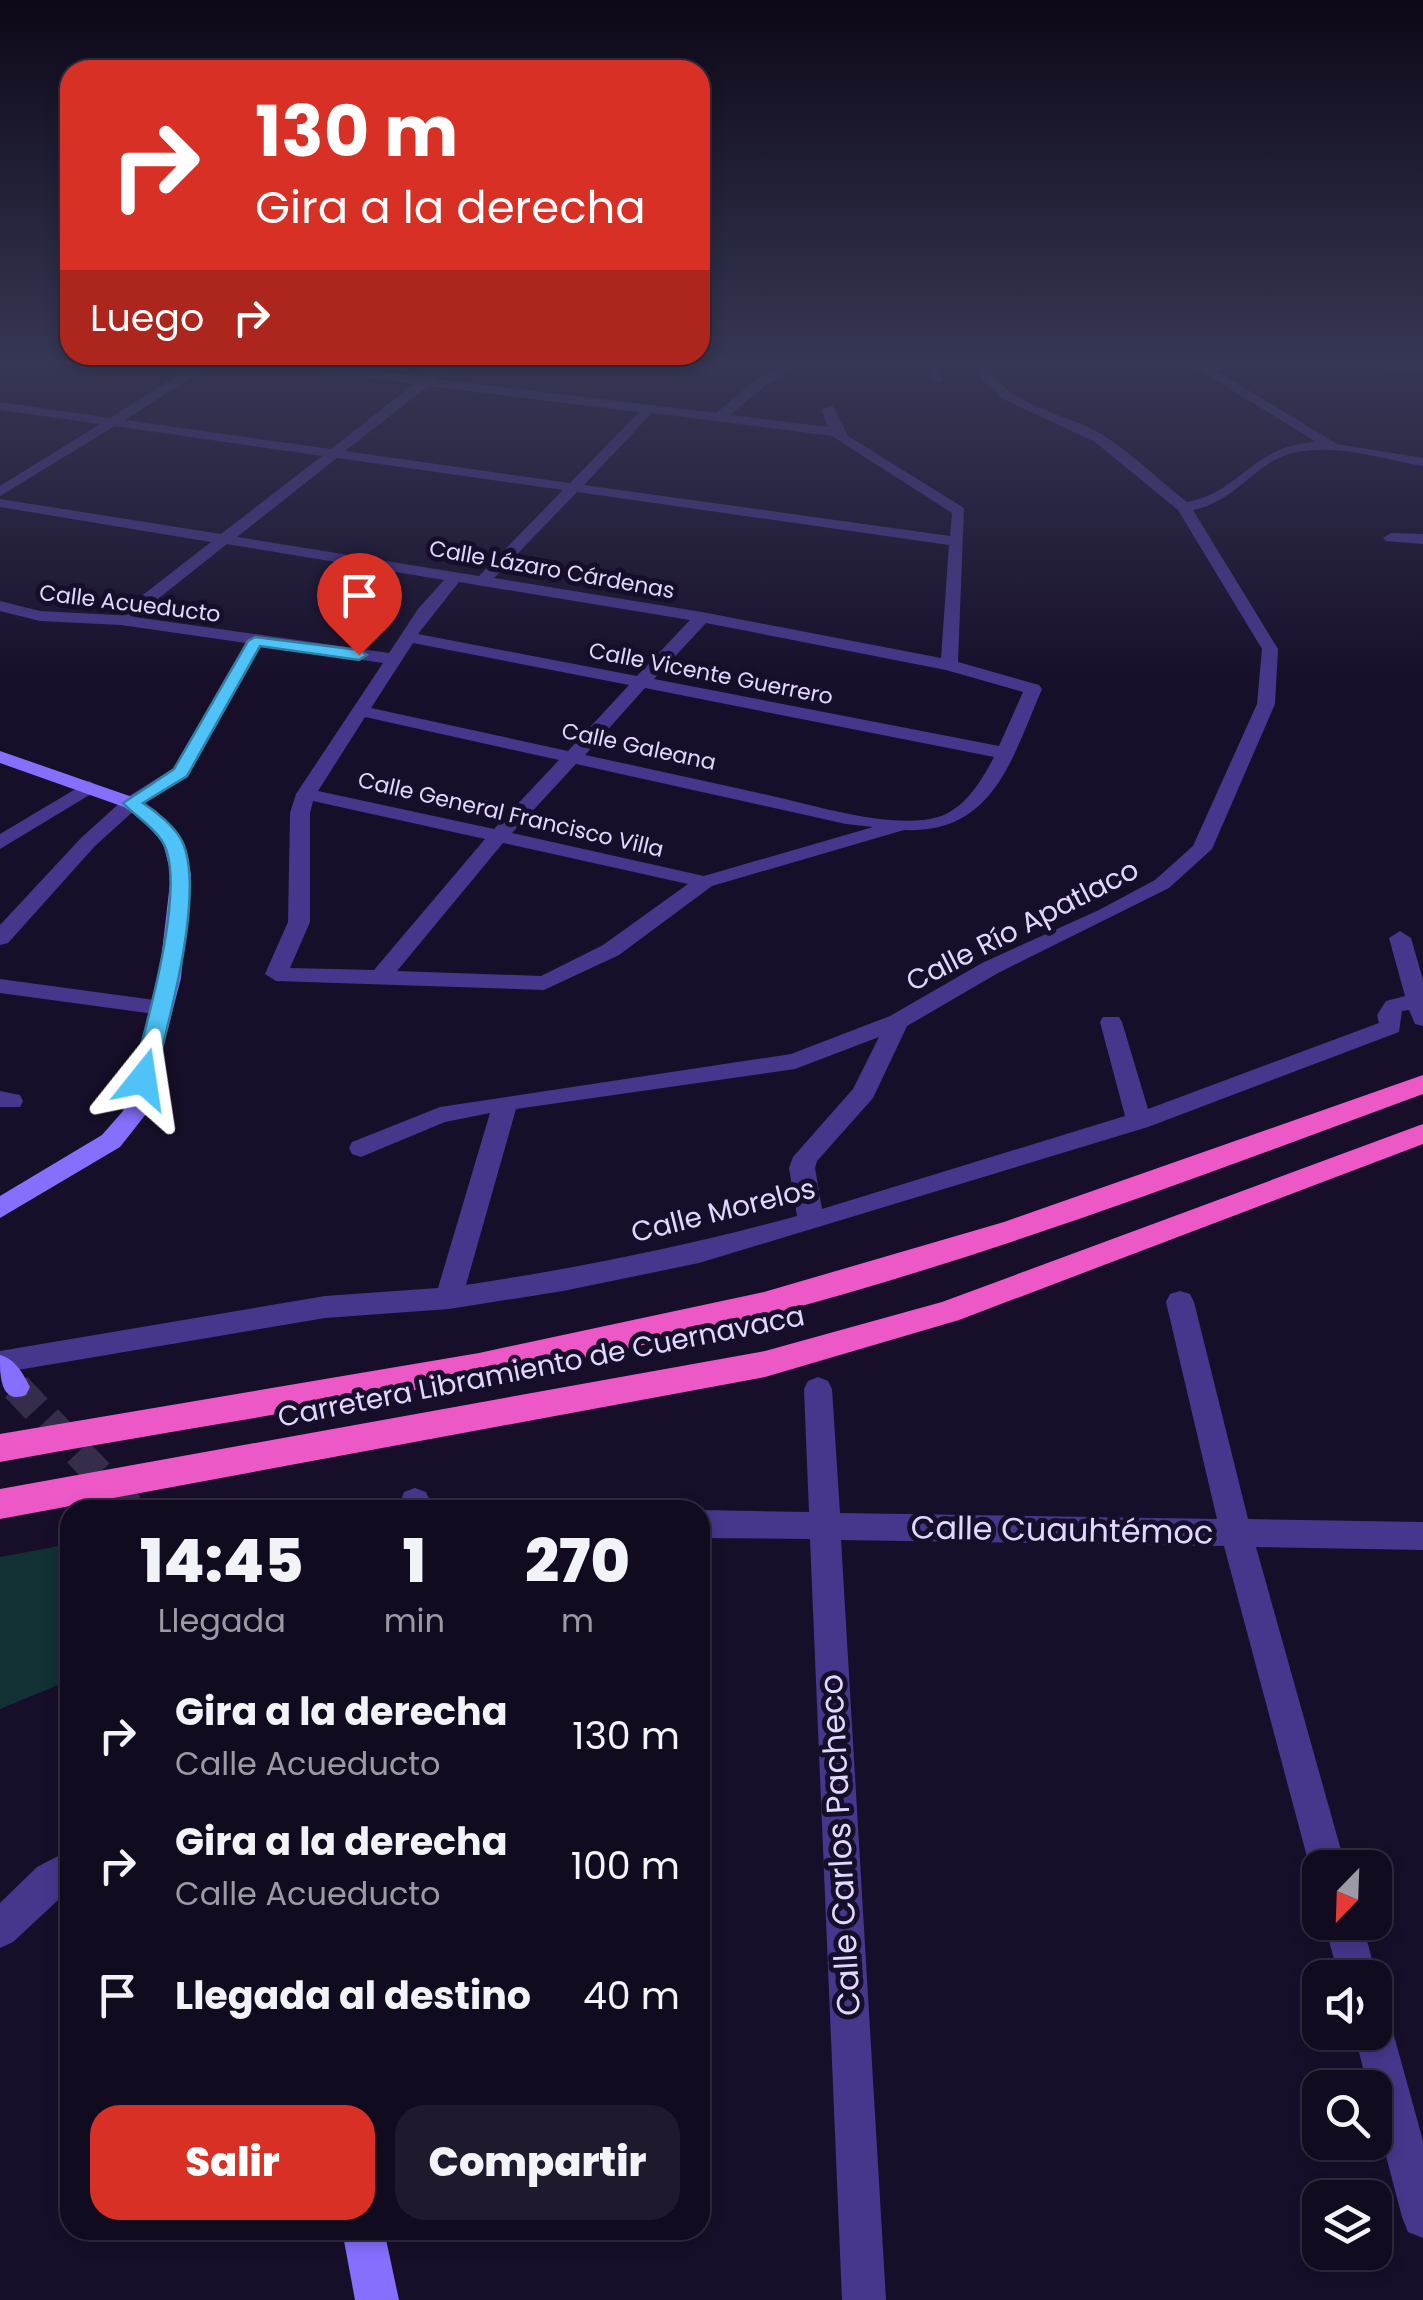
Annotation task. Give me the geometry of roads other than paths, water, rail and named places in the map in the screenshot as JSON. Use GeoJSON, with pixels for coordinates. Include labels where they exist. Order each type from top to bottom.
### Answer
{"type":"FeatureCollection","features":[{"type":"Feature","properties":{"kind":"highway","name":"Carretera Libramiento de Cuernavaca"},"geometry":{"type":"LineString","coordinates":[[0,1448],[575,1347],[762,1305],[938,1256],[1423,1084]]}},
{"type":"Feature","properties":{"kind":"highway","name":"Carretera Libramiento de Cuernavaca"},"geometry":{"type":"LineString","coordinates":[[0,1504],[765,1364],[948,1312],[1423,1134]]}},
{"type":"Feature","properties":{"kind":"main road"},"geometry":{"type":"LineString","coordinates":[[0,757],[132,803],[149,815],[173,842],[180,874],[162,1008],[134,1114],[111,1142],[0,1208]]}},
{"type":"Feature","properties":{"kind":"main road"},"geometry":{"type":"LineString","coordinates":[[365,2240],[378,2300]]}},
{"type":"Feature","properties":{"kind":"street"},"geometry":{"type":"LineString","coordinates":[[0,492],[36,470]]}},
{"type":"Feature","properties":{"kind":"street"},"geometry":{"type":"LineString","coordinates":[[122,620],[314,470]]}},
{"type":"Feature","properties":{"kind":"street"},"geometry":{"type":"LineString","coordinates":[[464,470],[958,542]]}},
{"type":"Feature","properties":{"kind":"street"},"geometry":{"type":"LineString","coordinates":[[485,580],[588,470]]}},
{"type":"Feature","properties":{"kind":"street"},"geometry":{"type":"LineString","coordinates":[[895,470],[958,511],[949,664]]}},
{"type":"Feature","properties":{"kind":"street","name":"Calle Río Apatlaco"},"geometry":{"type":"LineString","coordinates":[[361,1148],[440,1116],[506,1102],[795,1061],[898,1020],[990,968],[1162,884],[1202,850],[1266,704],[1272,667],[1270,649],[1184,507],[1139,470]]}},
{"type":"Feature","properties":{"kind":"street"},"geometry":{"type":"LineString","coordinates":[[1184,507],[1220,499],[1257,470]]}},
{"type":"Feature","properties":{"kind":"street","name":"Calle Lázaro Cárdenas"},"geometry":{"type":"LineString","coordinates":[[0,504],[457,575],[949,664],[1032,688],[1004,753]]}},
{"type":"Feature","properties":{"kind":"street"},"geometry":{"type":"LineString","coordinates":[[1391,538],[1423,539]]}},
{"type":"Feature","properties":{"kind":"street"},"geometry":{"type":"LineString","coordinates":[[457,575],[424,612],[306,794],[300,812],[299,922],[276,974],[544,983],[611,950],[705,882],[907,824],[944,821],[970,810],[1004,753]]}},
{"type":"Feature","properties":{"kind":"street","name":"Calle Acueducto"},"geometry":{"type":"LineString","coordinates":[[0,606],[40,616],[122,620],[394,660]]}},
{"type":"Feature","properties":{"kind":"street"},"geometry":{"type":"LineString","coordinates":[[380,978],[498,836],[702,617]]}},
{"type":"Feature","properties":{"kind":"street","name":"Calle Vicente Guerrero"},"geometry":{"type":"LineString","coordinates":[[408,637],[1004,753]]}},
{"type":"Feature","properties":{"kind":"street","name":"Calle Acueducto"},"geometry":{"type":"LineString","coordinates":[[0,938],[88,842],[132,803],[180,772],[255,641]]}},
{"type":"Feature","properties":{"kind":"street","name":"Calle Galeana"},"geometry":{"type":"LineString","coordinates":[[361,711],[846,818],[907,824]]}},
{"type":"Feature","properties":{"kind":"street"},"geometry":{"type":"LineString","coordinates":[[0,843],[89,787]]}},
{"type":"Feature","properties":{"kind":"street","name":"Calle General Francisco Villa"},"geometry":{"type":"LineString","coordinates":[[306,794],[705,882]]}},
{"type":"Feature","properties":{"kind":"street"},"geometry":{"type":"LineString","coordinates":[[1400,938],[1421,1008]]}},
{"type":"Feature","properties":{"kind":"street"},"geometry":{"type":"LineString","coordinates":[[0,986],[162,1008]]}},
{"type":"Feature","properties":{"kind":"street","name":"Calle Morelos"},"geometry":{"type":"LineString","coordinates":[[5,1372],[325,1307],[449,1298],[563,1281],[680,1257],[811,1222],[1139,1122],[1391,1027],[1388,1015],[1394,1006],[1421,1008]]}},
{"type":"Feature","properties":{"kind":"street"},"geometry":{"type":"LineString","coordinates":[[811,1222],[802,1168],[806,1157],[864,1092],[898,1020]]}},
{"type":"Feature","properties":{"kind":"street"},"geometry":{"type":"LineString","coordinates":[[1111,1022],[1139,1122]]}},
{"type":"Feature","properties":{"kind":"street"},"geometry":{"type":"LineString","coordinates":[[449,1298],[506,1102]]}},
{"type":"Feature","properties":{"kind":"street"},"geometry":{"type":"LineString","coordinates":[[1180,1302],[1236,1532],[1323,1850]]}},
{"type":"Feature","properties":{"kind":"street","name":"Calle Carlos Pacheco"},"geometry":{"type":"LineString","coordinates":[[818,1389],[864,2300]]}},
{"type":"Feature","properties":{"kind":"street","name":"Calle Cuauhtémoc"},"geometry":{"type":"LineString","coordinates":[[710,1524],[1423,1536]]}},
{"type":"Feature","properties":{"kind":"street"},"geometry":{"type":"LineString","coordinates":[[0,1929],[60,1874]]}},
{"type":"Feature","properties":{"kind":"street"},"geometry":{"type":"LineString","coordinates":[[1378,2050],[1423,2217]]}},
{"type":"Feature","properties":{"kind":"tunnel"},"geometry":{"type":"LineString","coordinates":[[16,1387],[123,1500]]}}]}
